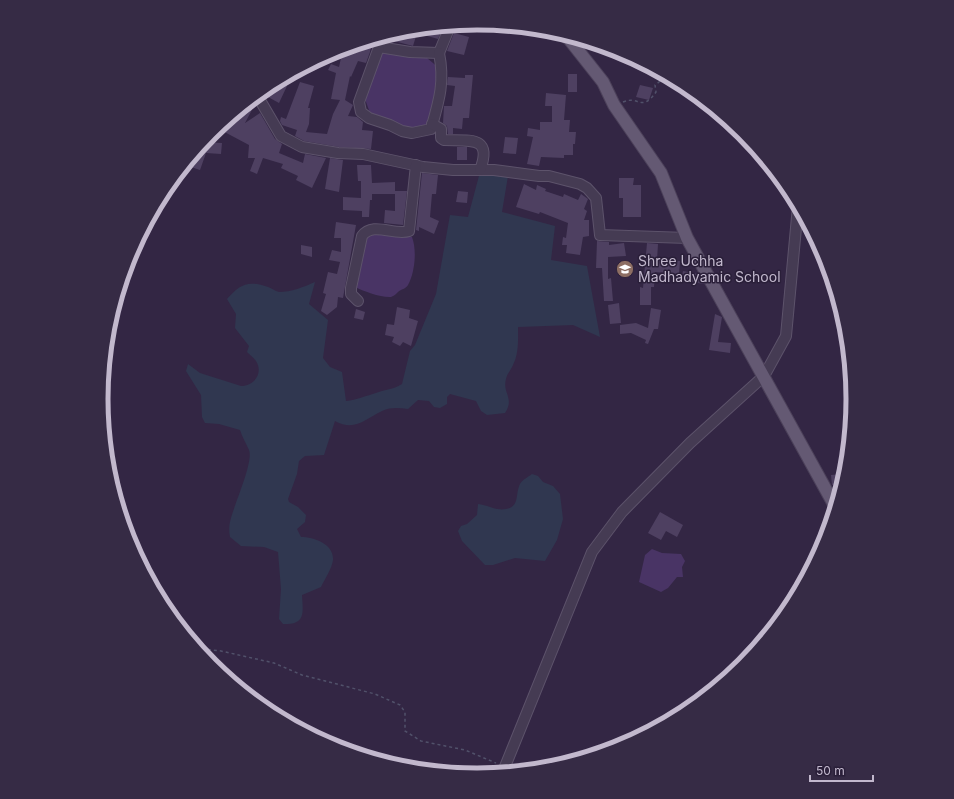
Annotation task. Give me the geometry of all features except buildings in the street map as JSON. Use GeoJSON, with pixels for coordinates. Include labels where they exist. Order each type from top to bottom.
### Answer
{"type":"FeatureCollection","features":[{"type":"Feature","properties":{"kind":"main road"},"geometry":{"type":"LineString","coordinates":[[572,43],[603,82],[614,105],[661,173],[687,238],[832,501]]}},
{"type":"Feature","properties":{"kind":"street"},"geometry":{"type":"LineString","coordinates":[[377,44],[359,102],[361,112],[369,118],[412,134],[431,129],[442,84],[443,71],[439,53],[448,31]]}},
{"type":"Feature","properties":{"kind":"street"},"geometry":{"type":"LineString","coordinates":[[379,44],[410,52],[439,53]]}},
{"type":"Feature","properties":{"kind":"street"},"geometry":{"type":"LineString","coordinates":[[260,100],[281,136],[294,144],[314,150],[363,154],[416,165],[453,170],[480,170],[549,176],[587,188],[596,198],[600,235],[687,238]]}},
{"type":"Feature","properties":{"kind":"street"},"geometry":{"type":"LineString","coordinates":[[432,124],[441,129],[441,138],[444,140],[474,141],[481,144],[484,147],[484,154],[480,170]]}},
{"type":"Feature","properties":{"kind":"street"},"geometry":{"type":"LineString","coordinates":[[358,301],[351,294],[351,288],[362,236],[368,230],[399,232],[409,231],[416,165]]}},
{"type":"Feature","properties":{"kind":"street"},"geometry":{"type":"LineString","coordinates":[[504,768],[592,552],[622,512],[690,443],[764,376],[786,336],[797,215]]}},
{"type":"Feature","properties":{"kind":"path"},"geometry":{"type":"LineString","coordinates":[[614,105],[628,100],[642,104],[650,101],[656,92],[655,85],[662,80]]}},
{"type":"Feature","properties":{"kind":"path"},"geometry":{"type":"LineString","coordinates":[[205,649],[221,651],[274,663],[302,675],[375,694],[400,705],[405,712],[405,731],[421,741],[465,750],[498,768]]}},
{"type":"Feature","properties":{"kind":"shaded area"},"geometry":{"type":"Polygon","coordinates":[[[385,50],[427,58],[440,69],[439,81],[429,121],[425,126],[411,129],[370,113],[365,99],[379,58],[385,50]]]}},
{"type":"Feature","properties":{"kind":"shaded area"},"geometry":{"type":"Polygon","coordinates":[[[480,172],[508,176],[502,212],[555,226],[551,260],[587,266],[600,337],[573,325],[518,327],[518,346],[516,356],[505,384],[509,403],[505,413],[487,415],[481,411],[476,401],[450,394],[447,397],[447,404],[440,408],[434,407],[429,401],[418,400],[408,409],[395,408],[385,410],[354,425],[342,424],[335,421],[324,455],[305,456],[299,461],[297,474],[288,499],[289,502],[298,507],[306,515],[305,522],[297,529],[301,537],[312,538],[322,542],[330,550],[333,560],[330,570],[321,587],[302,595],[302,617],[296,622],[283,624],[279,619],[281,589],[278,552],[264,547],[241,546],[230,537],[230,522],[249,464],[249,450],[240,430],[219,424],[205,423],[202,417],[201,395],[186,371],[188,364],[200,373],[241,386],[250,384],[258,375],[258,366],[255,360],[247,352],[249,346],[235,328],[236,314],[227,299],[240,287],[250,284],[269,287],[279,292],[297,289],[315,282],[309,304],[328,320],[323,358],[330,367],[342,372],[346,401],[357,399],[402,384],[410,351],[415,345],[436,294],[450,215],[468,217],[480,172]]]}},
{"type":"Feature","properties":{"kind":"shaded area"},"geometry":{"type":"Polygon","coordinates":[[[366,233],[412,237],[415,255],[414,268],[410,280],[406,287],[392,297],[378,295],[355,287],[366,233]]]}},
{"type":"Feature","properties":{"kind":"shaded area"},"geometry":{"type":"Polygon","coordinates":[[[532,474],[538,476],[543,482],[553,486],[560,494],[563,519],[557,540],[545,561],[515,558],[493,565],[485,565],[462,541],[458,531],[461,526],[467,524],[477,515],[478,504],[495,509],[506,509],[513,506],[520,484],[532,474]]]}},
{"type":"Feature","properties":{"kind":"shaded area"},"geometry":{"type":"Polygon","coordinates":[[[652,549],[662,553],[681,554],[685,561],[682,567],[683,577],[677,577],[668,588],[661,592],[639,582],[645,555],[652,549]]]}},
{"type":"Feature","properties":{"kind":"place","name":"Shree Uchha Madhadyamic School"},"geometry":{"type":"Point","coordinates":[625,269]}}]}
